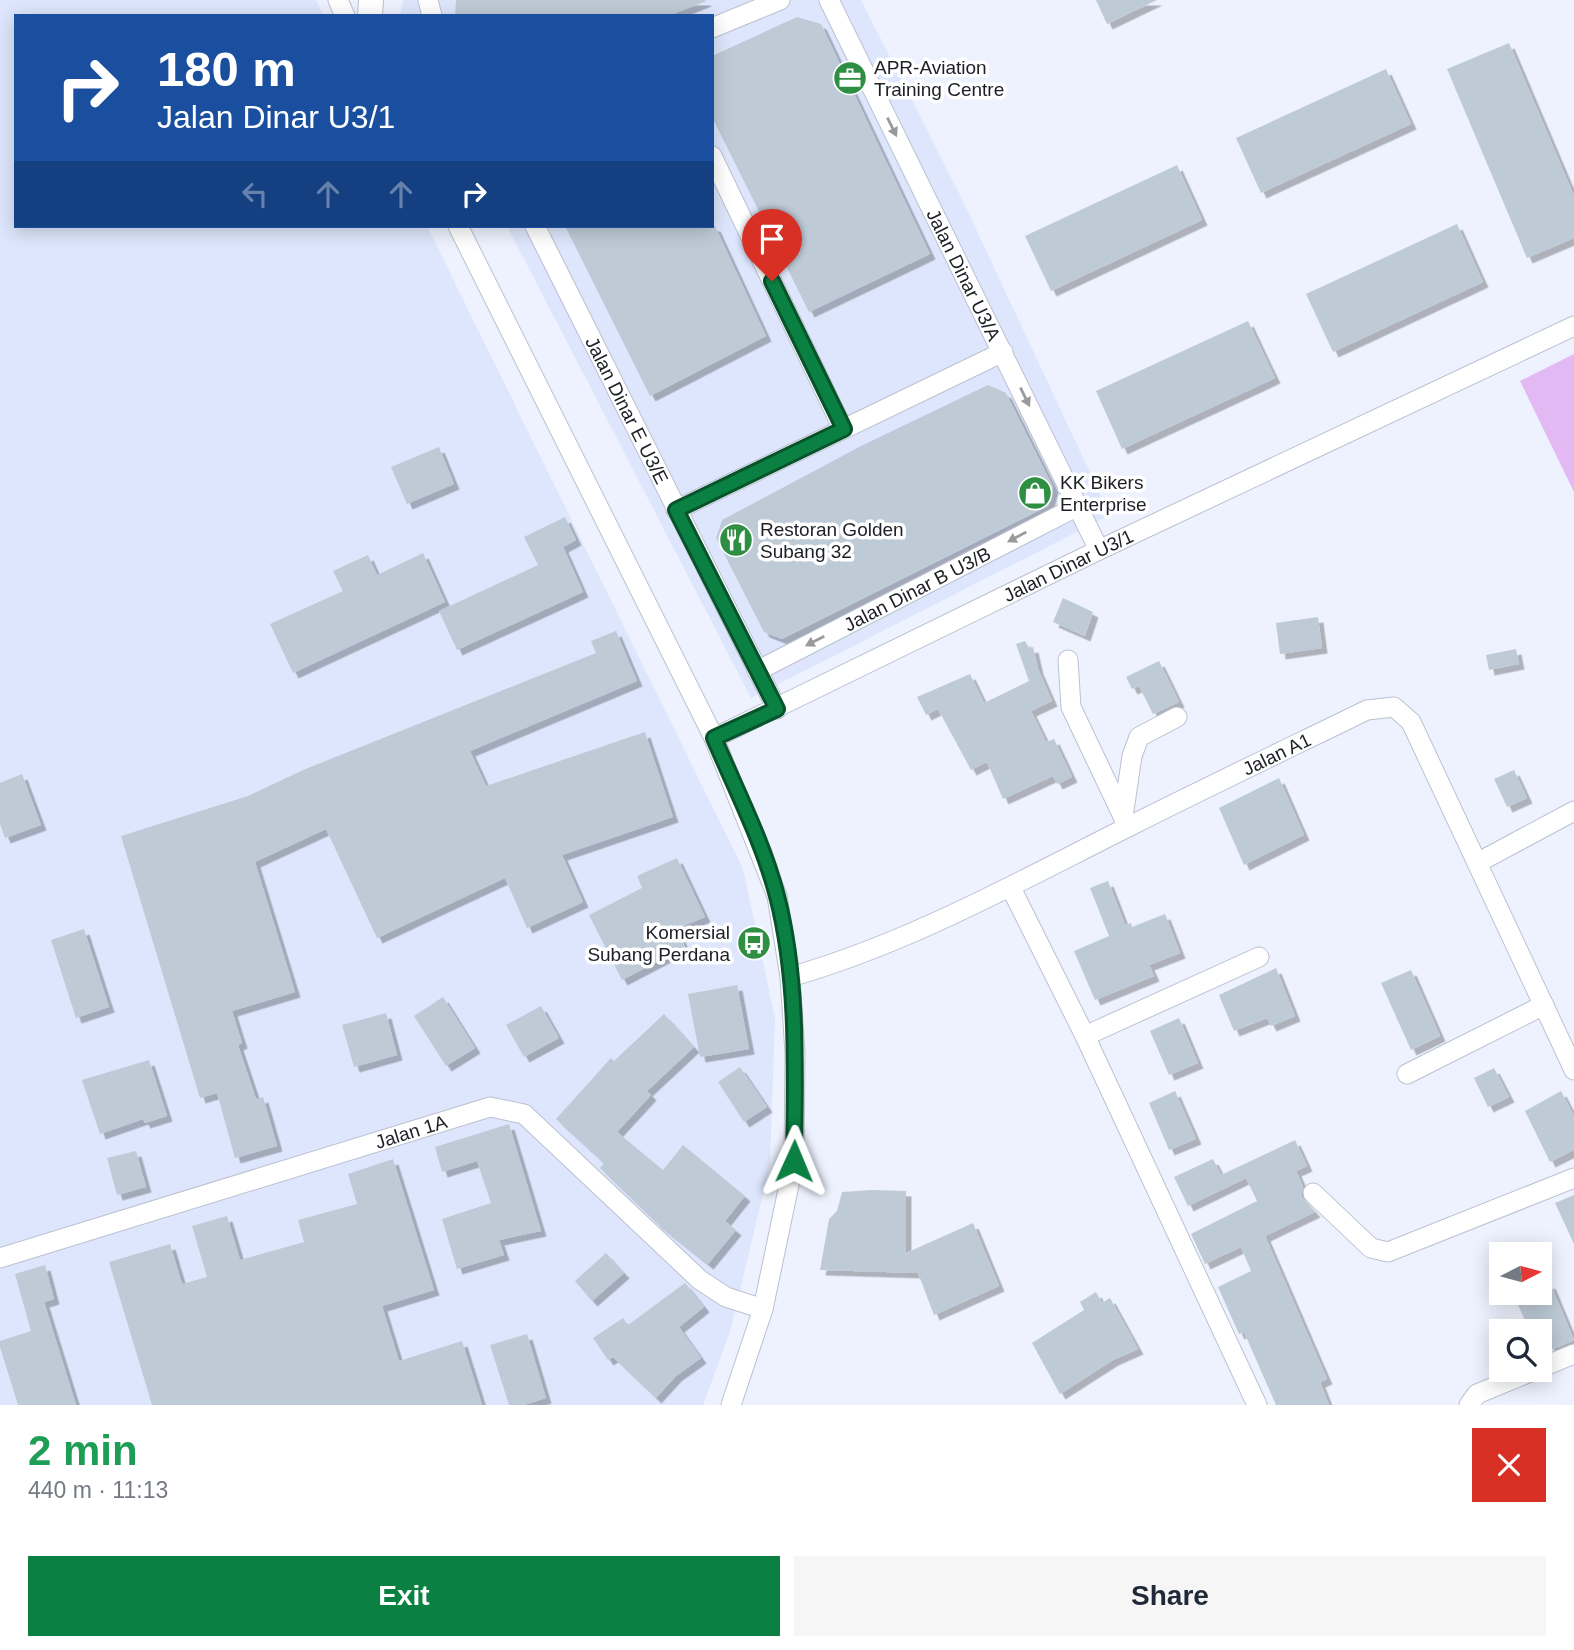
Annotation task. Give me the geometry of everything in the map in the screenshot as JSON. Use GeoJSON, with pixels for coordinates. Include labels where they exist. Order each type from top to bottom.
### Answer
{"type":"FeatureCollection","features":[{"type":"Feature","properties":{"kind":"street"},"geometry":{"type":"LineString","coordinates":[[714,27],[780,0]]}},
{"type":"Feature","properties":{"kind":"street","name":"Jalan Dinar U3/A"},"geometry":{"type":"LineString","coordinates":[[829,0],[1099,550]]}},
{"type":"Feature","properties":{"kind":"street"},"geometry":{"type":"LineString","coordinates":[[714,160],[844,429]]}},
{"type":"Feature","properties":{"kind":"street"},"geometry":{"type":"LineString","coordinates":[[459,228],[714,738],[777,896],[790,978],[795,1053],[794,1161],[763,1309],[730,1405]]}},
{"type":"Feature","properties":{"kind":"street","name":"Jalan Dinar E U3/E"},"geometry":{"type":"LineString","coordinates":[[536,228],[777,709]]}},
{"type":"Feature","properties":{"kind":"street","name":"Jalan Dinar U3/1"},"geometry":{"type":"LineString","coordinates":[[714,738],[1099,550],[1574,326]]}},
{"type":"Feature","properties":{"kind":"street"},"geometry":{"type":"LineString","coordinates":[[676,510],[1003,352]]}},
{"type":"Feature","properties":{"kind":"street","name":"Jalan Dinar B U3/B"},"geometry":{"type":"LineString","coordinates":[[757,671],[1078,506]]}},
{"type":"Feature","properties":{"kind":"street"},"geometry":{"type":"LineString","coordinates":[[1068,660],[1071,707],[1126,822]]}},
{"type":"Feature","properties":{"kind":"street","name":"Jalan A1"},"geometry":{"type":"LineString","coordinates":[[790,978],[852,960],[1011,888],[1126,822],[1367,710],[1394,707],[1411,722],[1574,1070]]}},
{"type":"Feature","properties":{"kind":"street"},"geometry":{"type":"LineString","coordinates":[[1126,822],[1132,756],[1139,737],[1177,717]]}},
{"type":"Feature","properties":{"kind":"street"},"geometry":{"type":"LineString","coordinates":[[1477,863],[1574,811]]}},
{"type":"Feature","properties":{"kind":"street"},"geometry":{"type":"LineString","coordinates":[[1011,888],[1085,1036],[1257,1405]]}},
{"type":"Feature","properties":{"kind":"street"},"geometry":{"type":"LineString","coordinates":[[1085,1036],[1259,957]]}},
{"type":"Feature","properties":{"kind":"street"},"geometry":{"type":"LineString","coordinates":[[1407,1074],[1544,1005]]}},
{"type":"Feature","properties":{"kind":"street","name":"Jalan 1A"},"geometry":{"type":"LineString","coordinates":[[0,1258],[234,1184],[490,1107],[499,1107],[524,1114],[700,1280],[726,1297],[763,1309]]}},
{"type":"Feature","properties":{"kind":"street"},"geometry":{"type":"LineString","coordinates":[[1313,1192],[1371,1248],[1388,1252],[1574,1178]]}},
{"type":"Feature","properties":{"kind":"street"},"geometry":{"type":"LineString","coordinates":[[1552,1363],[1574,1354]]}},
{"type":"Feature","properties":{"kind":"street"},"geometry":{"type":"LineString","coordinates":[[1469,1405],[1477,1394],[1506,1382]]}},
{"type":"Feature","properties":{"kind":"shaded area"},"geometry":{"type":"Polygon","coordinates":[[[0,0],[316,0],[323,14],[14,14],[14,228],[428,228],[743,869],[775,1019],[770,1165],[730,1332],[703,1405],[0,1405],[0,0]]]}},
{"type":"Feature","properties":{"kind":"shaded area"},"geometry":{"type":"Polygon","coordinates":[[[403,0],[861,0],[961,197],[1110,515],[751,698],[508,228],[714,228],[714,14],[400,14],[403,0]]]}},
{"type":"Feature","properties":{"kind":"shaded area"},"geometry":{"type":"Polygon","coordinates":[[[1574,354],[1574,492],[1520,381],[1574,354]]]}},
{"type":"Feature","properties":{"kind":"building"},"geometry":{"type":"Polygon","coordinates":[[[456,0],[706,1],[673,14],[455,14],[456,0]]]}},
{"type":"Feature","properties":{"kind":"building"},"geometry":{"type":"Polygon","coordinates":[[[1096,0],[1157,0],[1107,24],[1096,0]]]}},
{"type":"Feature","properties":{"kind":"building"},"geometry":{"type":"Polygon","coordinates":[[[797,17],[821,24],[930,254],[809,312],[714,121],[714,55],[797,17]]]}},
{"type":"Feature","properties":{"kind":"building"},"geometry":{"type":"Polygon","coordinates":[[[1509,43],[1574,196],[1574,238],[1527,258],[1447,69],[1509,43]]]}},
{"type":"Feature","properties":{"kind":"building"},"geometry":{"type":"Polygon","coordinates":[[[1386,69],[1411,124],[1261,193],[1236,138],[1386,69]]]}},
{"type":"Feature","properties":{"kind":"building"},"geometry":{"type":"Polygon","coordinates":[[[1177,165],[1202,220],[1051,291],[1025,236],[1177,165]]]}},
{"type":"Feature","properties":{"kind":"building"},"geometry":{"type":"Polygon","coordinates":[[[1457,224],[1483,282],[1333,352],[1306,294],[1457,224]]]}},
{"type":"Feature","properties":{"kind":"building"},"geometry":{"type":"Polygon","coordinates":[[[715,226],[766,336],[650,396],[566,228],[715,226]]]}},
{"type":"Feature","properties":{"kind":"building"},"geometry":{"type":"Polygon","coordinates":[[[1248,321],[1275,378],[1122,449],[1096,391],[1248,321]]]}},
{"type":"Feature","properties":{"kind":"building"},"geometry":{"type":"Polygon","coordinates":[[[988,385],[1006,393],[1053,487],[1048,506],[782,639],[764,632],[716,538],[722,520],[861,446],[988,385]]]}},
{"type":"Feature","properties":{"kind":"building"},"geometry":{"type":"Polygon","coordinates":[[[439,447],[454,484],[407,504],[391,467],[439,447]]]}},
{"type":"Feature","properties":{"kind":"building"},"geometry":{"type":"Polygon","coordinates":[[[565,517],[576,540],[563,547],[583,592],[457,650],[439,611],[538,565],[524,537],[565,517]]]}},
{"type":"Feature","properties":{"kind":"building"},"geometry":{"type":"Polygon","coordinates":[[[423,553],[445,602],[293,673],[270,624],[343,591],[333,571],[368,555],[377,575],[423,553]]]}},
{"type":"Feature","properties":{"kind":"building"},"geometry":{"type":"Polygon","coordinates":[[[1063,598],[1093,612],[1085,636],[1053,622],[1063,598]]]}},
{"type":"Feature","properties":{"kind":"building"},"geometry":{"type":"Polygon","coordinates":[[[1318,617],[1322,648],[1280,654],[1276,623],[1318,617]]]}},
{"type":"Feature","properties":{"kind":"building"},"geometry":{"type":"Polygon","coordinates":[[[616,631],[637,681],[470,751],[486,786],[645,732],[673,817],[562,855],[583,902],[527,928],[505,878],[377,938],[326,829],[255,862],[295,992],[232,1011],[242,1043],[238,1045],[256,1099],[263,1097],[277,1146],[235,1158],[217,1093],[200,1098],[121,836],[248,796],[303,770],[596,653],[591,641],[616,631]]]}},
{"type":"Feature","properties":{"kind":"building"},"geometry":{"type":"Polygon","coordinates":[[[1025,641],[1029,648],[1033,647],[1038,669],[1052,701],[1031,711],[1046,742],[1054,739],[1072,777],[1057,784],[1053,776],[1003,799],[987,762],[971,770],[938,709],[926,715],[917,697],[970,674],[984,703],[1029,681],[1016,644],[1025,641]]]}},
{"type":"Feature","properties":{"kind":"building"},"geometry":{"type":"Polygon","coordinates":[[[1516,649],[1519,664],[1489,670],[1486,655],[1516,649]]]}},
{"type":"Feature","properties":{"kind":"building"},"geometry":{"type":"Polygon","coordinates":[[[1159,661],[1179,702],[1153,714],[1139,686],[1132,689],[1126,677],[1159,661]]]}},
{"type":"Feature","properties":{"kind":"building"},"geometry":{"type":"Polygon","coordinates":[[[1514,770],[1527,798],[1507,807],[1494,779],[1514,770]]]}},
{"type":"Feature","properties":{"kind":"building"},"geometry":{"type":"Polygon","coordinates":[[[22,774],[41,825],[5,838],[0,824],[0,783],[22,774]]]}},
{"type":"Feature","properties":{"kind":"building"},"geometry":{"type":"Polygon","coordinates":[[[1279,778],[1304,835],[1244,865],[1219,808],[1279,778]]]}},
{"type":"Feature","properties":{"kind":"building"},"geometry":{"type":"Polygon","coordinates":[[[677,858],[705,917],[676,929],[685,947],[622,980],[589,915],[642,888],[637,876],[677,858]]]}},
{"type":"Feature","properties":{"kind":"building"},"geometry":{"type":"Polygon","coordinates":[[[1108,881],[1125,925],[1131,923],[1132,927],[1165,914],[1180,953],[1149,965],[1154,976],[1095,1000],[1074,951],[1109,936],[1090,888],[1108,881]]]}},
{"type":"Feature","properties":{"kind":"building"},"geometry":{"type":"Polygon","coordinates":[[[84,929],[109,1007],[76,1018],[51,940],[84,929]]]}},
{"type":"Feature","properties":{"kind":"building"},"geometry":{"type":"Polygon","coordinates":[[[1276,968],[1295,1016],[1271,1026],[1267,1018],[1234,1031],[1219,995],[1276,968]]]}},
{"type":"Feature","properties":{"kind":"building"},"geometry":{"type":"Polygon","coordinates":[[[1411,970],[1440,1036],[1411,1050],[1381,983],[1411,970]]]}},
{"type":"Feature","properties":{"kind":"building"},"geometry":{"type":"Polygon","coordinates":[[[737,985],[749,1049],[700,1057],[688,994],[737,985]]]}},
{"type":"Feature","properties":{"kind":"building"},"geometry":{"type":"Polygon","coordinates":[[[443,997],[475,1048],[446,1066],[414,1016],[443,997]]]}},
{"type":"Feature","properties":{"kind":"building"},"geometry":{"type":"Polygon","coordinates":[[[541,1006],[559,1038],[524,1057],[506,1025],[541,1006]]]}},
{"type":"Feature","properties":{"kind":"building"},"geometry":{"type":"Polygon","coordinates":[[[386,1013],[397,1055],[354,1067],[342,1025],[386,1013]]]}},
{"type":"Feature","properties":{"kind":"building"},"geometry":{"type":"Polygon","coordinates":[[[664,1014],[694,1047],[647,1091],[651,1095],[617,1132],[663,1170],[683,1145],[745,1196],[725,1221],[736,1230],[708,1264],[658,1224],[600,1168],[604,1163],[556,1119],[611,1058],[614,1061],[664,1014]]]}},
{"type":"Feature","properties":{"kind":"building"},"geometry":{"type":"Polygon","coordinates":[[[1179,1018],[1198,1063],[1169,1075],[1150,1031],[1179,1018]]]}},
{"type":"Feature","properties":{"kind":"building"},"geometry":{"type":"Polygon","coordinates":[[[149,1060],[167,1116],[145,1123],[143,1119],[100,1134],[82,1080],[149,1060]]]}},
{"type":"Feature","properties":{"kind":"building"},"geometry":{"type":"Polygon","coordinates":[[[740,1067],[767,1107],[744,1122],[718,1082],[740,1067]]]}},
{"type":"Feature","properties":{"kind":"building"},"geometry":{"type":"Polygon","coordinates":[[[1494,1068],[1509,1097],[1488,1107],[1474,1078],[1494,1068]]]}},
{"type":"Feature","properties":{"kind":"building"},"geometry":{"type":"Polygon","coordinates":[[[1175,1091],[1196,1139],[1169,1150],[1149,1103],[1175,1091]]]}},
{"type":"Feature","properties":{"kind":"building"},"geometry":{"type":"Polygon","coordinates":[[[1561,1091],[1574,1116],[1574,1150],[1550,1162],[1525,1111],[1561,1091]]]}},
{"type":"Feature","properties":{"kind":"building"},"geometry":{"type":"Polygon","coordinates":[[[509,1124],[541,1231],[499,1240],[504,1255],[457,1269],[442,1219],[491,1203],[477,1161],[442,1172],[435,1147],[509,1124]]]}},
{"type":"Feature","properties":{"kind":"building"},"geometry":{"type":"Polygon","coordinates":[[[1295,1140],[1307,1166],[1296,1171],[1303,1187],[1301,1196],[1315,1212],[1265,1236],[1327,1379],[1320,1382],[1329,1405],[1276,1405],[1244,1332],[1239,1334],[1218,1287],[1251,1271],[1241,1247],[1205,1264],[1191,1234],[1257,1201],[1246,1178],[1188,1206],[1174,1177],[1213,1159],[1221,1175],[1295,1140]]]}},
{"type":"Feature","properties":{"kind":"building"},"geometry":{"type":"Polygon","coordinates":[[[136,1151],[146,1187],[117,1195],[107,1158],[136,1151]]]}},
{"type":"Feature","properties":{"kind":"building"},"geometry":{"type":"Polygon","coordinates":[[[393,1159],[434,1290],[382,1306],[399,1361],[462,1341],[482,1405],[152,1405],[109,1262],[170,1244],[182,1284],[207,1277],[192,1226],[227,1216],[240,1260],[304,1242],[298,1220],[357,1204],[348,1174],[393,1159]]]}},
{"type":"Feature","properties":{"kind":"building"},"geometry":{"type":"Polygon","coordinates":[[[906,1191],[906,1253],[973,1223],[999,1286],[934,1315],[918,1273],[820,1270],[829,1219],[837,1211],[842,1192],[906,1191]]]}},
{"type":"Feature","properties":{"kind":"building"},"geometry":{"type":"Polygon","coordinates":[[[1574,1195],[1574,1244],[1555,1203],[1574,1195]]]}},
{"type":"Feature","properties":{"kind":"building"},"geometry":{"type":"Polygon","coordinates":[[[606,1253],[624,1273],[592,1301],[575,1281],[606,1253]]]}},
{"type":"Feature","properties":{"kind":"building"},"geometry":{"type":"Polygon","coordinates":[[[45,1265],[54,1299],[44,1302],[76,1405],[18,1405],[0,1347],[0,1341],[31,1331],[15,1274],[45,1265]]]}},
{"type":"Feature","properties":{"kind":"building"},"geometry":{"type":"Polygon","coordinates":[[[685,1283],[704,1307],[679,1327],[701,1358],[676,1376],[656,1398],[613,1357],[608,1360],[593,1338],[623,1318],[628,1325],[685,1283]]]}},
{"type":"Feature","properties":{"kind":"building"},"geometry":{"type":"Polygon","coordinates":[[[1552,1288],[1574,1340],[1552,1350],[1552,1319],[1524,1319],[1519,1306],[1552,1306],[1552,1288]]]}},
{"type":"Feature","properties":{"kind":"building"},"geometry":{"type":"Polygon","coordinates":[[[1096,1292],[1102,1303],[1110,1298],[1138,1349],[1113,1360],[1060,1394],[1032,1343],[1084,1310],[1080,1302],[1096,1292]]]}},
{"type":"Feature","properties":{"kind":"building"},"geometry":{"type":"Polygon","coordinates":[[[527,1334],[546,1398],[524,1405],[509,1405],[490,1345],[527,1334]]]}},
{"type":"Feature","properties":{"kind":"place","name":"APR-Aviation Training Centre"},"geometry":{"type":"Point","coordinates":[850,78]}},
{"type":"Feature","properties":{"kind":"place","name":"KK Bikers Enterprise"},"geometry":{"type":"Point","coordinates":[1035,493]}},
{"type":"Feature","properties":{"kind":"place","name":"Restoran Golden Subang 32"},"geometry":{"type":"Point","coordinates":[736,540]}},
{"type":"Feature","properties":{"kind":"place","name":"Komersial Subang Perdana"},"geometry":{"type":"Point","coordinates":[754,943]}},
{"type":"Feature","properties":{"kind":"route"},"geometry":{"type":"LineString","coordinates":[[772,281],[844,429],[676,510],[777,709],[714,738],[777,896],[790,978],[795,1053],[794,1161]]}}]}
